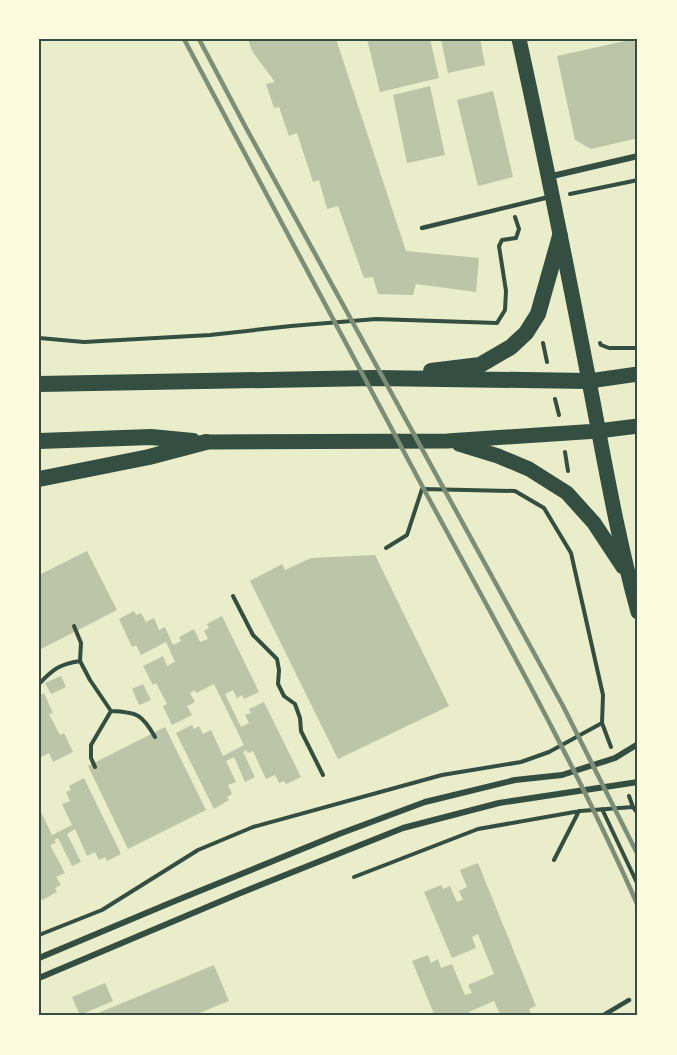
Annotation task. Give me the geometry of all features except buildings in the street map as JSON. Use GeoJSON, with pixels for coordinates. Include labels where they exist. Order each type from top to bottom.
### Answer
{"type":"FeatureCollection","features":[{"type":"Feature","properties":{"kind":"highway"},"geometry":{"type":"LineString","coordinates":[[374,378],[480,365],[511,347],[526,333],[538,314],[560,236]]}},
{"type":"Feature","properties":{"kind":"highway"},"geometry":{"type":"LineString","coordinates":[[39,384],[374,378],[589,381]]}},
{"type":"Feature","properties":{"kind":"highway"},"geometry":{"type":"LineString","coordinates":[[39,441],[152,437],[206,442]]}},
{"type":"Feature","properties":{"kind":"highway"},"geometry":{"type":"LineString","coordinates":[[39,479],[149,457],[206,442]]}},
{"type":"Feature","properties":{"kind":"main road"},"geometry":{"type":"LineString","coordinates":[[519,39],[548,177],[559,196],[560,236],[598,431],[638,612]]}},
{"type":"Feature","properties":{"kind":"main road"},"geometry":{"type":"LineString","coordinates":[[589,381],[638,374]]}},
{"type":"Feature","properties":{"kind":"main road"},"geometry":{"type":"LineString","coordinates":[[206,442],[447,441],[598,431],[638,426]]}},
{"type":"Feature","properties":{"kind":"main road"},"geometry":{"type":"LineString","coordinates":[[447,441],[498,456],[530,469],[567,493],[594,523],[628,574]]}},
{"type":"Feature","properties":{"kind":"street"},"geometry":{"type":"LineString","coordinates":[[548,177],[638,156]]}},
{"type":"Feature","properties":{"kind":"street"},"geometry":{"type":"LineString","coordinates":[[39,958],[329,838],[425,802],[516,780],[561,775],[615,758],[638,744]]}},
{"type":"Feature","properties":{"kind":"street"},"geometry":{"type":"LineString","coordinates":[[39,978],[238,894],[403,828],[499,803],[638,782]]}},
{"type":"Feature","properties":{"kind":"lane"},"geometry":{"type":"LineString","coordinates":[[422,228],[559,196]]}},
{"type":"Feature","properties":{"kind":"lane"},"geometry":{"type":"LineString","coordinates":[[602,1016],[629,1000]]}},
{"type":"Feature","properties":{"kind":"path"},"geometry":{"type":"LineString","coordinates":[[559,196],[638,180]]}},
{"type":"Feature","properties":{"kind":"path"},"geometry":{"type":"LineString","coordinates":[[39,338],[84,342],[210,335],[376,319],[497,323],[505,310],[506,291],[500,246],[502,240],[516,238],[519,229],[513,206]]}},
{"type":"Feature","properties":{"kind":"path"},"geometry":{"type":"LineString","coordinates":[[39,935],[102,910],[198,850],[252,827],[442,775],[521,762],[549,752],[602,723],[603,696],[571,553],[544,508],[515,491],[422,489],[407,535],[386,548]]}},
{"type":"Feature","properties":{"kind":"path"},"geometry":{"type":"LineString","coordinates":[[233,596],[253,635],[276,659],[279,670],[278,684],[284,696],[295,704],[300,718],[301,731],[323,775]]}},
{"type":"Feature","properties":{"kind":"path"},"geometry":{"type":"LineString","coordinates":[[74,626],[81,643],[80,661],[111,711]]}},
{"type":"Feature","properties":{"kind":"path"},"geometry":{"type":"LineString","coordinates":[[39,684],[50,672],[66,663],[80,661]]}},
{"type":"Feature","properties":{"kind":"path"},"geometry":{"type":"LineString","coordinates":[[111,711],[130,712],[145,720],[155,737]]}},
{"type":"Feature","properties":{"kind":"path"},"geometry":{"type":"LineString","coordinates":[[95,767],[91,758],[91,745],[111,711]]}},
{"type":"Feature","properties":{"kind":"path"},"geometry":{"type":"LineString","coordinates":[[354,877],[478,829],[579,811],[633,807],[638,814]]}},
{"type":"Feature","properties":{"kind":"path"},"geometry":{"type":"LineString","coordinates":[[602,809],[638,885]]}},
{"type":"Feature","properties":{"kind":"path"},"geometry":{"type":"LineString","coordinates":[[554,860],[579,811]]}},
{"type":"Feature","properties":{"kind":"railway"},"geometry":{"type":"LineString","coordinates":[[184,39],[537,698],[638,906]]}},
{"type":"Feature","properties":{"kind":"railway"},"geometry":{"type":"LineString","coordinates":[[199,39],[563,706],[638,855]]}}]}
